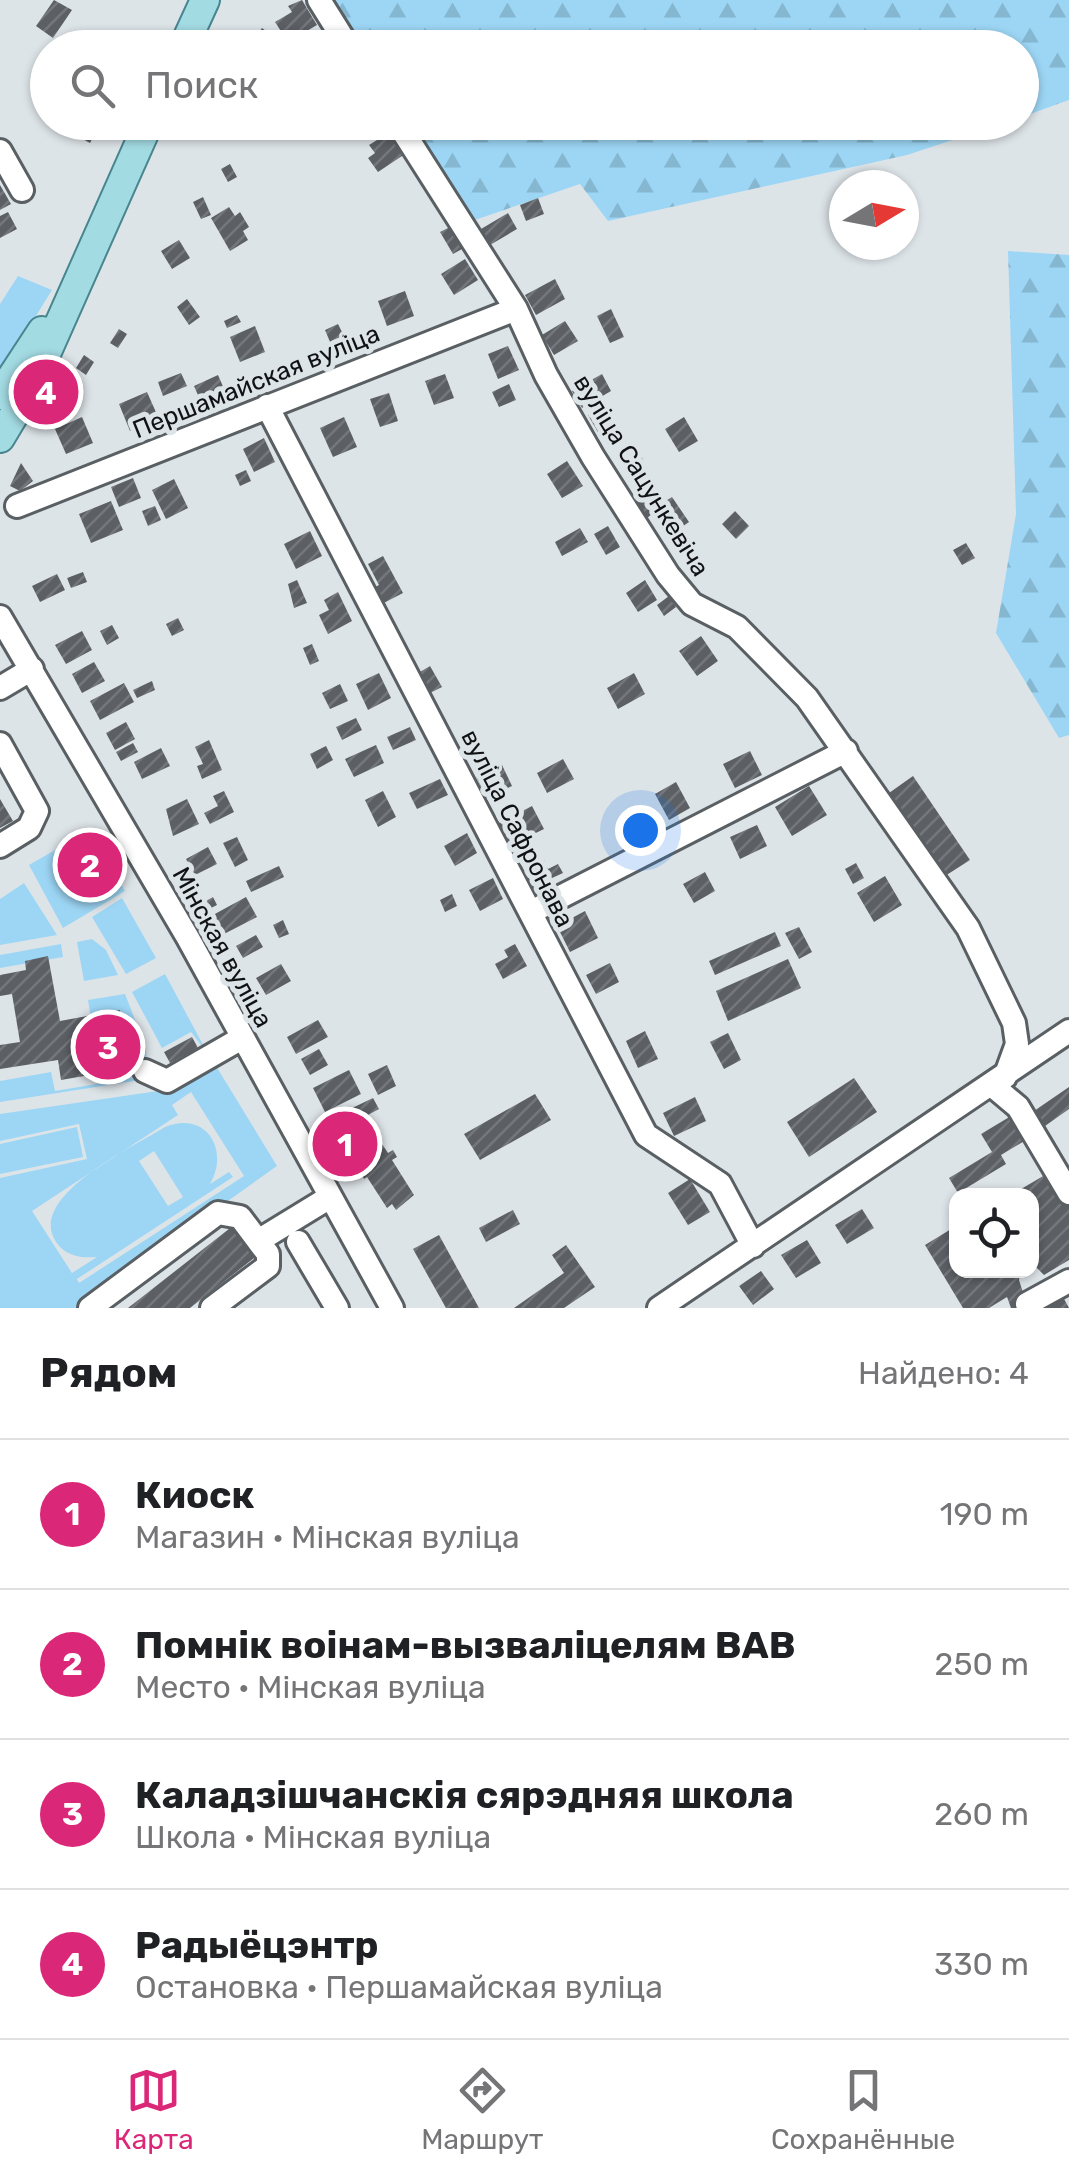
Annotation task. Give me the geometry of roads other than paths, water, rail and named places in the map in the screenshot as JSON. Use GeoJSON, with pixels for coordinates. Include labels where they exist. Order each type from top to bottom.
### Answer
{"type":"FeatureCollection","features":[{"type":"Feature","properties":{"kind":"main road"},"geometry":{"type":"LineString","coordinates":[[192,30],[206,0]]}},
{"type":"Feature","properties":{"kind":"main road"},"geometry":{"type":"LineString","coordinates":[[0,438],[34,383],[141,140]]}},
{"type":"Feature","properties":{"kind":"main road"},"geometry":{"type":"LineString","coordinates":[[0,395],[76,280]]}},
{"type":"Feature","properties":{"kind":"street"},"geometry":{"type":"LineString","coordinates":[[319,0],[338,30]]}},
{"type":"Feature","properties":{"kind":"street","name":"вуліца Сацункевіча"},"geometry":{"type":"LineString","coordinates":[[409,140],[516,308],[546,376],[668,575],[692,604],[737,627],[770,656],[846,750],[968,928],[1001,990],[1016,1044],[999,1082]]}},
{"type":"Feature","properties":{"kind":"street"},"geometry":{"type":"LineString","coordinates":[[0,151],[22,190]]}},
{"type":"Feature","properties":{"kind":"street","name":"Першамайская вуліца"},"geometry":{"type":"LineString","coordinates":[[17,506],[516,308]]}},
{"type":"Feature","properties":{"kind":"street","name":"вуліца Сафронава"},"geometry":{"type":"LineString","coordinates":[[268,406],[646,1136],[720,1184],[754,1246]]}},
{"type":"Feature","properties":{"kind":"street","name":"Мінская вуліца"},"geometry":{"type":"LineString","coordinates":[[0,616],[392,1308]]}},
{"type":"Feature","properties":{"kind":"street"},"geometry":{"type":"LineString","coordinates":[[0,688],[32,669]]}},
{"type":"Feature","properties":{"kind":"street"},"geometry":{"type":"LineString","coordinates":[[0,744],[37,811],[29,828],[0,846]]}},
{"type":"Feature","properties":{"kind":"street"},"geometry":{"type":"LineString","coordinates":[[531,912],[846,750]]}},
{"type":"Feature","properties":{"kind":"street"},"geometry":{"type":"LineString","coordinates":[[659,1308],[999,1082],[1069,1031]]}},
{"type":"Feature","properties":{"kind":"street"},"geometry":{"type":"LineString","coordinates":[[145,1071],[168,1082],[242,1038]]}},
{"type":"Feature","properties":{"kind":"street"},"geometry":{"type":"LineString","coordinates":[[999,1082],[1069,1194]]}},
{"type":"Feature","properties":{"kind":"street"},"geometry":{"type":"LineString","coordinates":[[258,1241],[330,1197]]}},
{"type":"Feature","properties":{"kind":"street"},"geometry":{"type":"LineString","coordinates":[[90,1308],[218,1213],[240,1217],[268,1254],[268,1266],[212,1308]]}},
{"type":"Feature","properties":{"kind":"street"},"geometry":{"type":"LineString","coordinates":[[298,1242],[337,1308]]}},
{"type":"Feature","properties":{"kind":"street"},"geometry":{"type":"LineString","coordinates":[[1027,1304],[1069,1280]]}},
{"type":"Feature","properties":{"kind":"place","name":"Радыёцэнтр"},"geometry":{"type":"Point","coordinates":[46,392]}},
{"type":"Feature","properties":{"kind":"place","name":"Помнік воінам-вызваліцелям ВАВ"},"geometry":{"type":"Point","coordinates":[90,865]}},
{"type":"Feature","properties":{"kind":"place","name":"Каладзішчанскія сярэдняя школа"},"geometry":{"type":"Point","coordinates":[108,1047]}},
{"type":"Feature","properties":{"kind":"place","name":"Киоск"},"geometry":{"type":"Point","coordinates":[345,1144]}}]}
